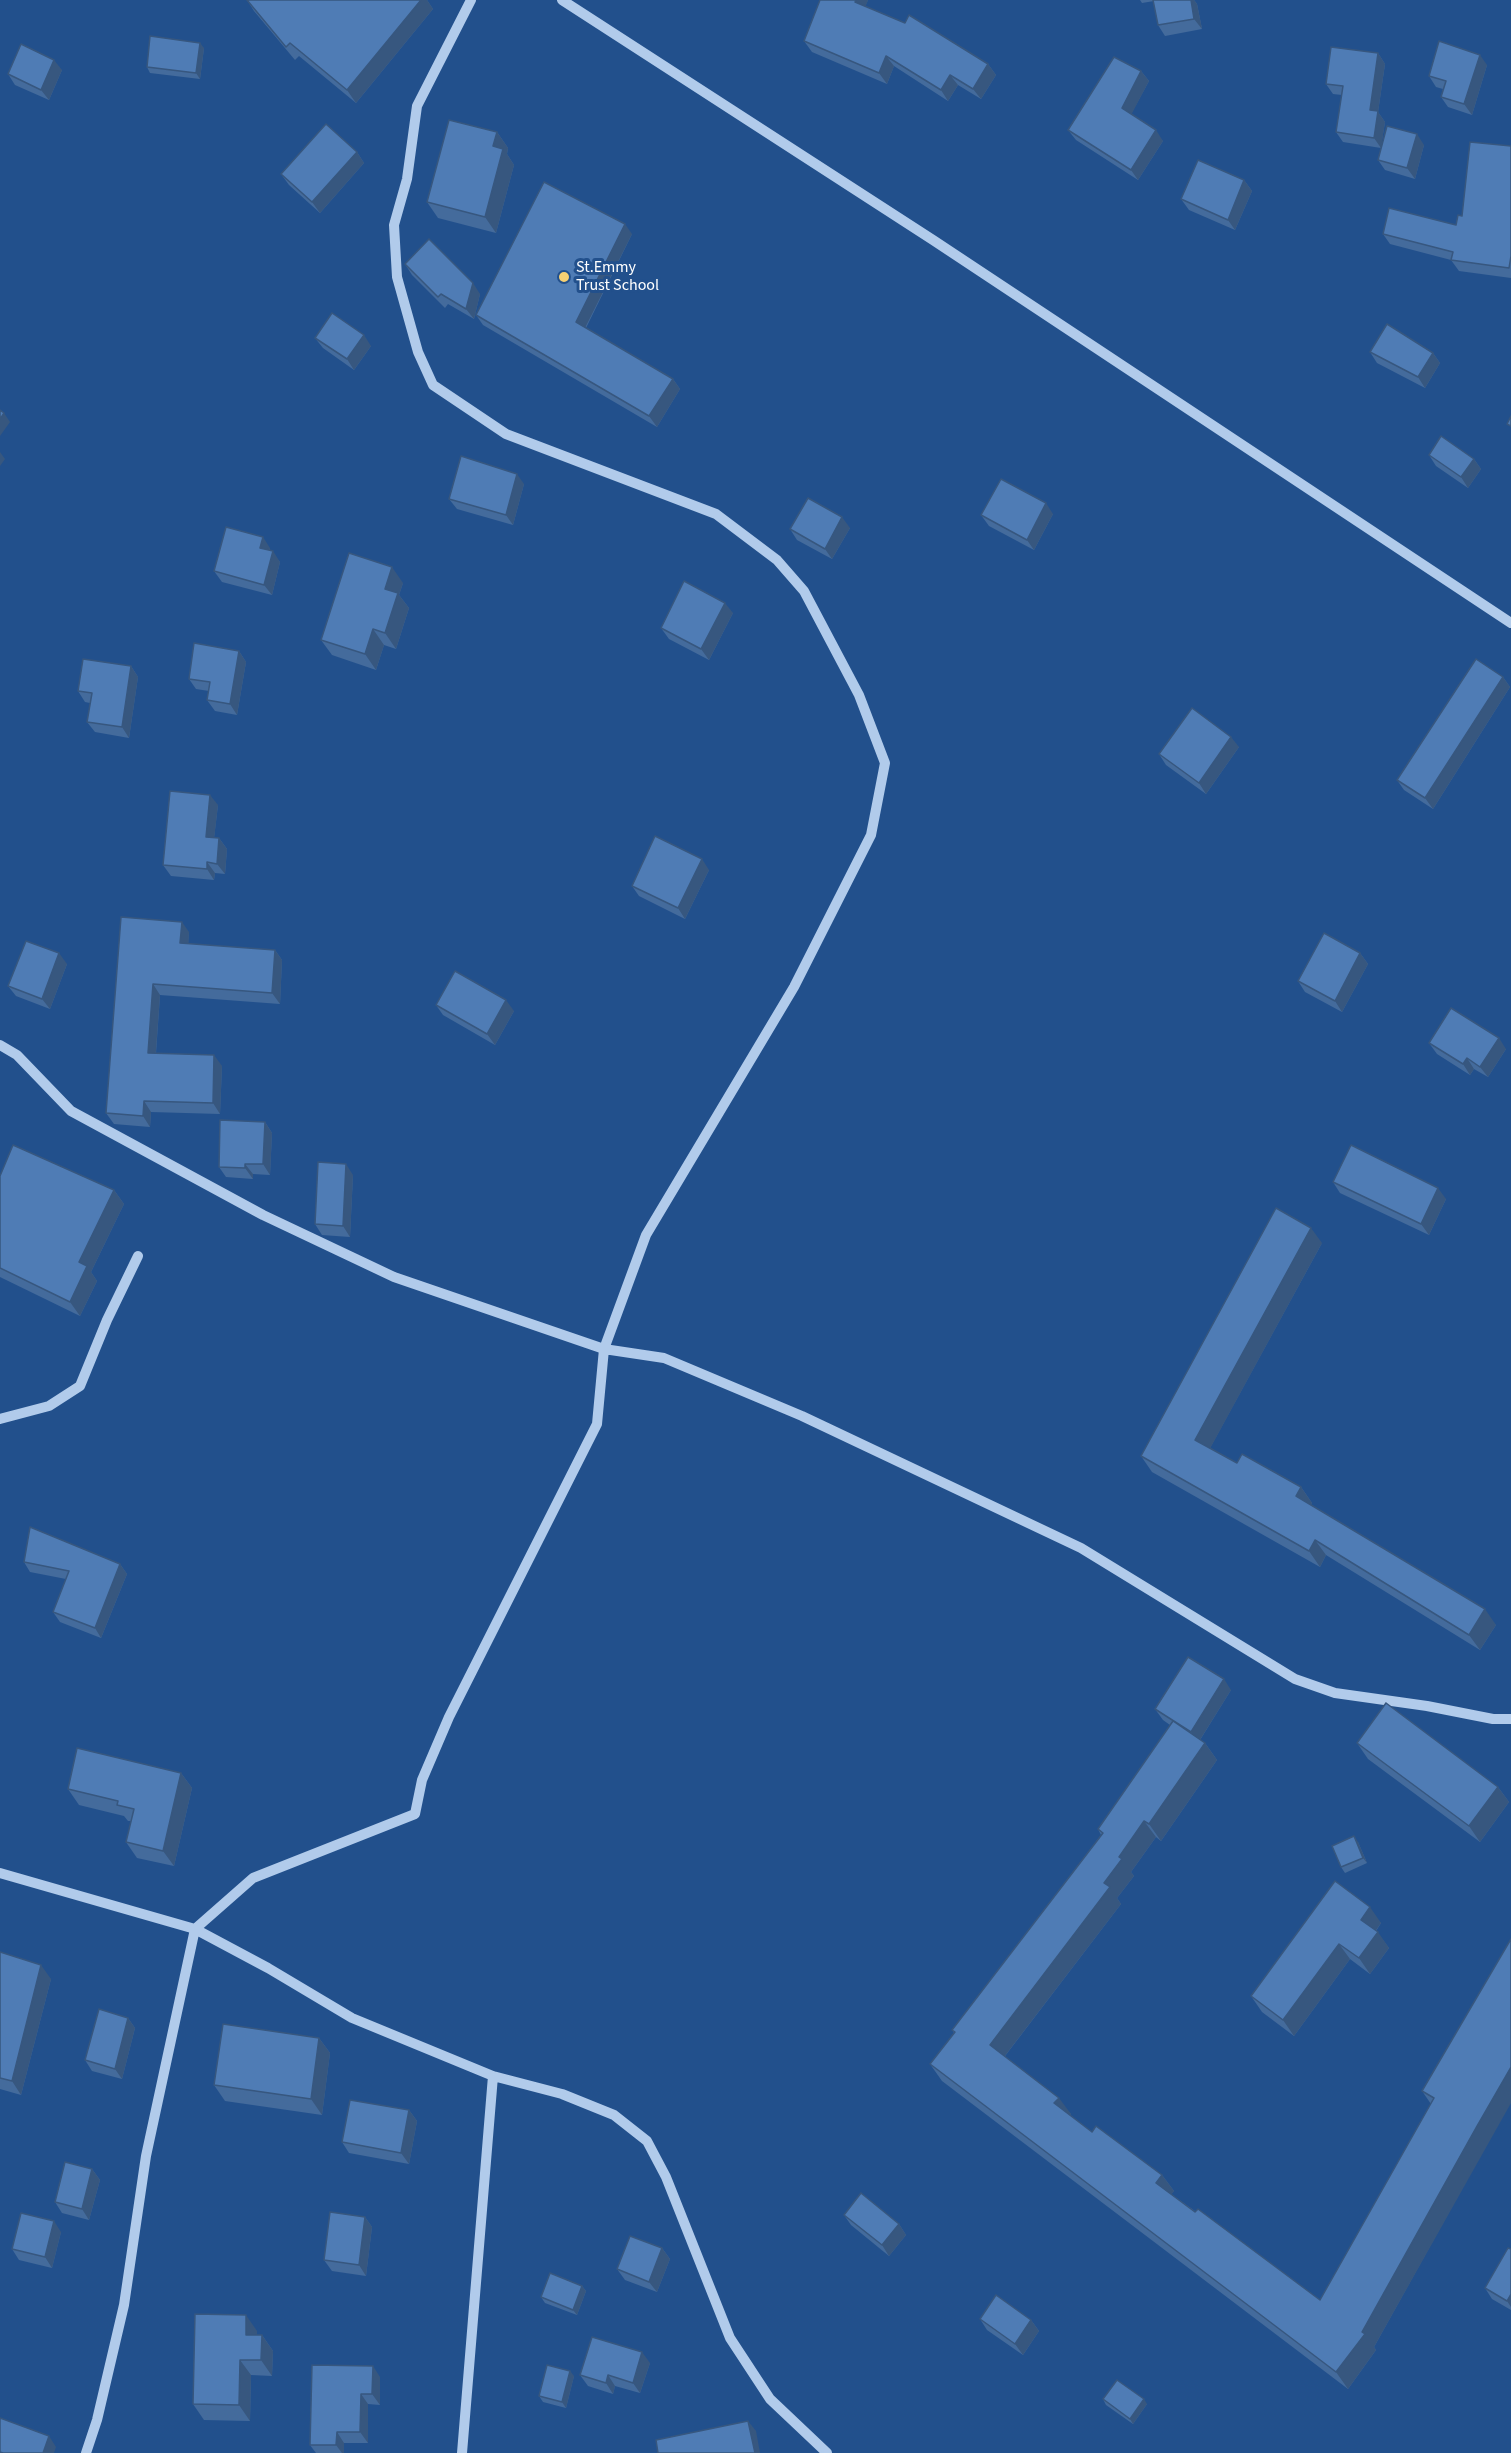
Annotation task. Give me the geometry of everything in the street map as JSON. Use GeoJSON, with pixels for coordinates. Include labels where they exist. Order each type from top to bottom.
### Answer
{"type":"FeatureCollection","features":[{"type":"Feature","properties":{"kind":"street"},"geometry":{"type":"LineString","coordinates":[[86,2453],[97,2420],[124,2305],[146,2156],[195,1929],[253,1878],[415,1814],[422,1780],[449,1717],[597,1424],[604,1349],[646,1236],[794,987],[871,835],[885,763],[859,695],[804,591],[777,560],[716,514],[506,434],[433,385],[418,352],[396,277],[394,225],[407,179],[417,106],[471,0]]}},
{"type":"Feature","properties":{"kind":"street"},"geometry":{"type":"LineString","coordinates":[[562,0],[923,233],[1511,623]]}},
{"type":"Feature","properties":{"kind":"street"},"geometry":{"type":"LineString","coordinates":[[0,1045],[17,1055],[71,1111],[264,1215],[394,1277],[604,1349],[664,1358],[802,1416],[1080,1548],[1295,1679],[1335,1693],[1427,1706],[1493,1719],[1511,1719]]}},
{"type":"Feature","properties":{"kind":"street"},"geometry":{"type":"LineString","coordinates":[[0,1419],[49,1406],[80,1386],[106,1320],[138,1256]]}},
{"type":"Feature","properties":{"kind":"street"},"geometry":{"type":"LineString","coordinates":[[0,1873],[195,1929],[268,1968],[352,2018],[493,2076],[562,2094],[615,2115],[647,2141],[666,2178],[730,2338],[771,2400],[827,2453]]}},
{"type":"Feature","properties":{"kind":"street"},"geometry":{"type":"LineString","coordinates":[[462,2453],[493,2076]]}},
{"type":"Feature","properties":{"kind":"building"},"geometry":{"type":"Polygon","coordinates":[[[247,0],[421,0],[347,90],[290,43],[286,47],[247,0]]]}},
{"type":"Feature","properties":{"kind":"building"},"geometry":{"type":"Polygon","coordinates":[[[820,0],[856,0],[855,2],[905,23],[909,15],[988,64],[973,89],[950,75],[941,90],[886,56],[879,73],[804,41],[820,0]]]}},
{"type":"Feature","properties":{"kind":"building"},"geometry":{"type":"Polygon","coordinates":[[[1153,0],[1191,0],[1194,19],[1158,25],[1153,0]]]}},
{"type":"Feature","properties":{"kind":"building"},"geometry":{"type":"Polygon","coordinates":[[[150,36],[200,43],[196,73],[147,67],[150,36]]]}},
{"type":"Feature","properties":{"kind":"building"},"geometry":{"type":"Polygon","coordinates":[[[1439,41],[1480,55],[1464,104],[1441,97],[1446,81],[1429,76],[1439,41]]]}},
{"type":"Feature","properties":{"kind":"building"},"geometry":{"type":"Polygon","coordinates":[[[21,44],[54,60],[41,90],[8,74],[21,44]]]}},
{"type":"Feature","properties":{"kind":"building"},"geometry":{"type":"Polygon","coordinates":[[[1331,47],[1378,53],[1370,110],[1378,111],[1374,138],[1336,132],[1343,86],[1326,84],[1331,47]]]}},
{"type":"Feature","properties":{"kind":"building"},"geometry":{"type":"Polygon","coordinates":[[[1114,57],[1141,71],[1122,108],[1156,130],[1131,170],[1068,130],[1114,57]]]}},
{"type":"Feature","properties":{"kind":"building"},"geometry":{"type":"Polygon","coordinates":[[[449,120],[497,132],[493,146],[503,149],[485,217],[427,202],[449,120]]]}},
{"type":"Feature","properties":{"kind":"building"},"geometry":{"type":"Polygon","coordinates":[[[326,124],[357,152],[312,202],[281,174],[326,124]]]}},
{"type":"Feature","properties":{"kind":"building"},"geometry":{"type":"Polygon","coordinates":[[[1387,126],[1417,134],[1407,168],[1378,160],[1387,126]]]}},
{"type":"Feature","properties":{"kind":"building"},"geometry":{"type":"Polygon","coordinates":[[[1470,142],[1511,146],[1511,256],[1509,268],[1451,260],[1453,252],[1383,234],[1389,208],[1456,225],[1458,215],[1462,216],[1470,142]]]}},
{"type":"Feature","properties":{"kind":"building"},"geometry":{"type":"Polygon","coordinates":[[[1198,160],[1244,180],[1228,220],[1181,199],[1198,160]]]}},
{"type":"Feature","properties":{"kind":"building"},"geometry":{"type":"Polygon","coordinates":[[[544,182],[625,224],[576,322],[673,379],[649,416],[476,315],[544,182]]]}},
{"type":"Feature","properties":{"kind":"building"},"geometry":{"type":"Polygon","coordinates":[[[429,239],[473,283],[466,309],[441,294],[438,297],[405,264],[429,239]]]}},
{"type":"Feature","properties":{"kind":"building"},"geometry":{"type":"Polygon","coordinates":[[[332,313],[364,335],[347,359],[315,338],[332,313]]]}},
{"type":"Feature","properties":{"kind":"building"},"geometry":{"type":"Polygon","coordinates":[[[1387,324],[1433,353],[1418,377],[1370,352],[1387,324]]]}},
{"type":"Feature","properties":{"kind":"building"},"geometry":{"type":"Polygon","coordinates":[[[1441,436],[1474,459],[1461,477],[1429,455],[1441,436]]]}},
{"type":"Feature","properties":{"kind":"building"},"geometry":{"type":"Polygon","coordinates":[[[461,456],[517,474],[506,515],[449,499],[461,456]]]}},
{"type":"Feature","properties":{"kind":"building"},"geometry":{"type":"Polygon","coordinates":[[[1001,479],[1046,503],[1027,540],[981,515],[1001,479]]]}},
{"type":"Feature","properties":{"kind":"building"},"geometry":{"type":"Polygon","coordinates":[[[808,498],[842,517],[825,549],[790,529],[808,498]]]}},
{"type":"Feature","properties":{"kind":"building"},"geometry":{"type":"Polygon","coordinates":[[[226,527],[263,537],[260,548],[273,551],[264,585],[214,571],[226,527]]]}},
{"type":"Feature","properties":{"kind":"building"},"geometry":{"type":"Polygon","coordinates":[[[349,553],[392,567],[385,589],[398,593],[385,633],[373,629],[365,654],[321,640],[349,553]]]}},
{"type":"Feature","properties":{"kind":"building"},"geometry":{"type":"Polygon","coordinates":[[[684,581],[725,603],[701,649],[661,628],[684,581]]]}},
{"type":"Feature","properties":{"kind":"building"},"geometry":{"type":"Polygon","coordinates":[[[194,643],[239,651],[230,704],[207,700],[210,682],[189,679],[194,643]]]}},
{"type":"Feature","properties":{"kind":"building"},"geometry":{"type":"Polygon","coordinates":[[[83,659],[131,666],[122,727],[87,722],[92,693],[78,691],[83,659]]]}},
{"type":"Feature","properties":{"kind":"building"},"geometry":{"type":"Polygon","coordinates":[[[1476,659],[1503,677],[1425,798],[1397,780],[1476,659]]]}},
{"type":"Feature","properties":{"kind":"building"},"geometry":{"type":"Polygon","coordinates":[[[1192,708],[1231,737],[1199,783],[1159,754],[1192,708]]]}},
{"type":"Feature","properties":{"kind":"building"},"geometry":{"type":"Polygon","coordinates":[[[170,791],[210,795],[206,837],[219,838],[217,864],[207,862],[207,869],[163,865],[170,791]]]}},
{"type":"Feature","properties":{"kind":"building"},"geometry":{"type":"Polygon","coordinates":[[[655,836],[702,859],[678,908],[632,886],[655,836]]]}},
{"type":"Feature","properties":{"kind":"building"},"geometry":{"type":"Polygon","coordinates":[[[121,917],[182,922],[180,943],[275,950],[272,993],[153,984],[148,1053],[214,1055],[213,1103],[144,1101],[143,1116],[106,1113],[121,917]]]}},
{"type":"Feature","properties":{"kind":"building"},"geometry":{"type":"Polygon","coordinates":[[[1324,933],[1360,953],[1335,1001],[1298,981],[1324,933]]]}},
{"type":"Feature","properties":{"kind":"building"},"geometry":{"type":"Polygon","coordinates":[[[26,941],[59,953],[42,999],[8,986],[26,941]]]}},
{"type":"Feature","properties":{"kind":"building"},"geometry":{"type":"Polygon","coordinates":[[[455,971],[506,1000],[487,1034],[436,1005],[455,971]]]}},
{"type":"Feature","properties":{"kind":"building"},"geometry":{"type":"Polygon","coordinates":[[[1451,1008],[1499,1038],[1480,1067],[1467,1058],[1463,1064],[1429,1043],[1451,1008]]]}},
{"type":"Feature","properties":{"kind":"building"},"geometry":{"type":"Polygon","coordinates":[[[220,1120],[265,1122],[263,1164],[245,1164],[245,1168],[219,1167],[220,1120]]]}},
{"type":"Feature","properties":{"kind":"building"},"geometry":{"type":"Polygon","coordinates":[[[13,1145],[114,1190],[79,1262],[87,1266],[70,1302],[0,1268],[0,1176],[13,1145]]]}},
{"type":"Feature","properties":{"kind":"building"},"geometry":{"type":"Polygon","coordinates":[[[1351,1145],[1438,1188],[1421,1224],[1333,1182],[1351,1145]]]}},
{"type":"Feature","properties":{"kind":"building"},"geometry":{"type":"Polygon","coordinates":[[[318,1162],[346,1164],[343,1226],[315,1224],[318,1162]]]}},
{"type":"Feature","properties":{"kind":"building"},"geometry":{"type":"Polygon","coordinates":[[[1276,1208],[1311,1228],[1195,1440],[1237,1463],[1242,1454],[1301,1487],[1296,1496],[1485,1609],[1469,1635],[1315,1540],[1309,1551],[1141,1456],[1276,1208]]]}},
{"type":"Feature","properties":{"kind":"building"},"geometry":{"type":"Polygon","coordinates":[[[30,1527],[120,1564],[95,1628],[53,1612],[69,1571],[24,1562],[30,1527]]]}},
{"type":"Feature","properties":{"kind":"building"},"geometry":{"type":"Polygon","coordinates":[[[1188,1657],[1224,1679],[1191,1732],[1155,1709],[1188,1657]]]}},
{"type":"Feature","properties":{"kind":"building"},"geometry":{"type":"Polygon","coordinates":[[[1386,1703],[1498,1787],[1469,1826],[1357,1743],[1386,1703]]]}},
{"type":"Feature","properties":{"kind":"building"},"geometry":{"type":"Polygon","coordinates":[[[1173,1721],[1205,1743],[1149,1824],[1144,1821],[1119,1857],[1122,1859],[1104,1883],[1110,1887],[990,2045],[1059,2098],[1054,2103],[1092,2132],[1096,2126],[1162,2175],[1156,2183],[1195,2212],[1198,2209],[1320,2300],[1434,2098],[1422,2091],[1511,1939],[1511,2067],[1362,2332],[1365,2334],[1336,2372],[930,2064],[955,2032],[952,2030],[1103,1833],[1098,1829],[1173,1721]]]}},
{"type":"Feature","properties":{"kind":"building"},"geometry":{"type":"Polygon","coordinates":[[[77,1748],[181,1773],[163,1851],[126,1842],[134,1809],[117,1805],[118,1801],[68,1789],[77,1748]]]}},
{"type":"Feature","properties":{"kind":"building"},"geometry":{"type":"Polygon","coordinates":[[[1354,1836],[1363,1858],[1341,1867],[1332,1846],[1354,1836]]]}},
{"type":"Feature","properties":{"kind":"building"},"geometry":{"type":"Polygon","coordinates":[[[1335,1881],[1370,1907],[1361,1920],[1378,1932],[1359,1958],[1339,1944],[1283,2020],[1251,1996],[1335,1881]]]}},
{"type":"Feature","properties":{"kind":"building"},"geometry":{"type":"Polygon","coordinates":[[[0,1952],[41,1965],[12,2081],[0,2078],[0,1952]]]}},
{"type":"Feature","properties":{"kind":"building"},"geometry":{"type":"Polygon","coordinates":[[[99,2009],[128,2018],[115,2069],[85,2060],[99,2009]]]}},
{"type":"Feature","properties":{"kind":"building"},"geometry":{"type":"Polygon","coordinates":[[[223,2024],[319,2038],[311,2099],[214,2085],[223,2024]]]}},
{"type":"Feature","properties":{"kind":"building"},"geometry":{"type":"Polygon","coordinates":[[[350,2100],[409,2110],[401,2153],[342,2142],[350,2100]]]}},
{"type":"Feature","properties":{"kind":"building"},"geometry":{"type":"Polygon","coordinates":[[[65,2162],[92,2169],[82,2209],[55,2202],[65,2162]]]}},
{"type":"Feature","properties":{"kind":"building"},"geometry":{"type":"Polygon","coordinates":[[[861,2193],[899,2224],[882,2245],[844,2215],[861,2193]]]}},
{"type":"Feature","properties":{"kind":"building"},"geometry":{"type":"Polygon","coordinates":[[[330,2212],[365,2217],[359,2265],[324,2260],[330,2212]]]}},
{"type":"Feature","properties":{"kind":"building"},"geometry":{"type":"Polygon","coordinates":[[[21,2213],[54,2221],[45,2257],[12,2249],[21,2213]]]}},
{"type":"Feature","properties":{"kind":"building"},"geometry":{"type":"Polygon","coordinates":[[[630,2236],[662,2248],[649,2282],[617,2269],[630,2236]]]}},
{"type":"Feature","properties":{"kind":"building"},"geometry":{"type":"Polygon","coordinates":[[[1508,2248],[1511,2249],[1511,2294],[1507,2301],[1485,2288],[1508,2248]]]}},
{"type":"Feature","properties":{"kind":"building"},"geometry":{"type":"Polygon","coordinates":[[[550,2273],[582,2286],[573,2310],[541,2297],[550,2273]]]}},
{"type":"Feature","properties":{"kind":"building"},"geometry":{"type":"Polygon","coordinates":[[[996,2295],[1031,2320],[1015,2344],[980,2319],[996,2295]]]}},
{"type":"Feature","properties":{"kind":"building"},"geometry":{"type":"Polygon","coordinates":[[[195,2314],[246,2315],[246,2335],[262,2335],[261,2360],[240,2360],[239,2405],[193,2404],[195,2314]]]}},
{"type":"Feature","properties":{"kind":"building"},"geometry":{"type":"Polygon","coordinates":[[[592,2337],[642,2352],[633,2383],[608,2375],[606,2383],[580,2375],[592,2337]]]}},
{"type":"Feature","properties":{"kind":"building"},"geometry":{"type":"Polygon","coordinates":[[[312,2365],[373,2366],[372,2394],[361,2394],[360,2432],[337,2432],[336,2445],[310,2445],[312,2365]]]}},
{"type":"Feature","properties":{"kind":"building"},"geometry":{"type":"Polygon","coordinates":[[[547,2365],[570,2371],[562,2402],[539,2396],[547,2365]]]}},
{"type":"Feature","properties":{"kind":"building"},"geometry":{"type":"Polygon","coordinates":[[[1117,2380],[1144,2399],[1130,2419],[1103,2399],[1117,2380]]]}},
{"type":"Feature","properties":{"kind":"building"},"geometry":{"type":"Polygon","coordinates":[[[0,2418],[49,2436],[43,2453],[0,2452],[0,2418]]]}},
{"type":"Feature","properties":{"kind":"building"},"geometry":{"type":"Polygon","coordinates":[[[748,2421],[755,2453],[658,2453],[656,2440],[748,2421]]]}},
{"type":"Feature","properties":{"kind":"place","name":"St.Emmy Trust School"},"geometry":{"type":"Point","coordinates":[564,277]}}]}
